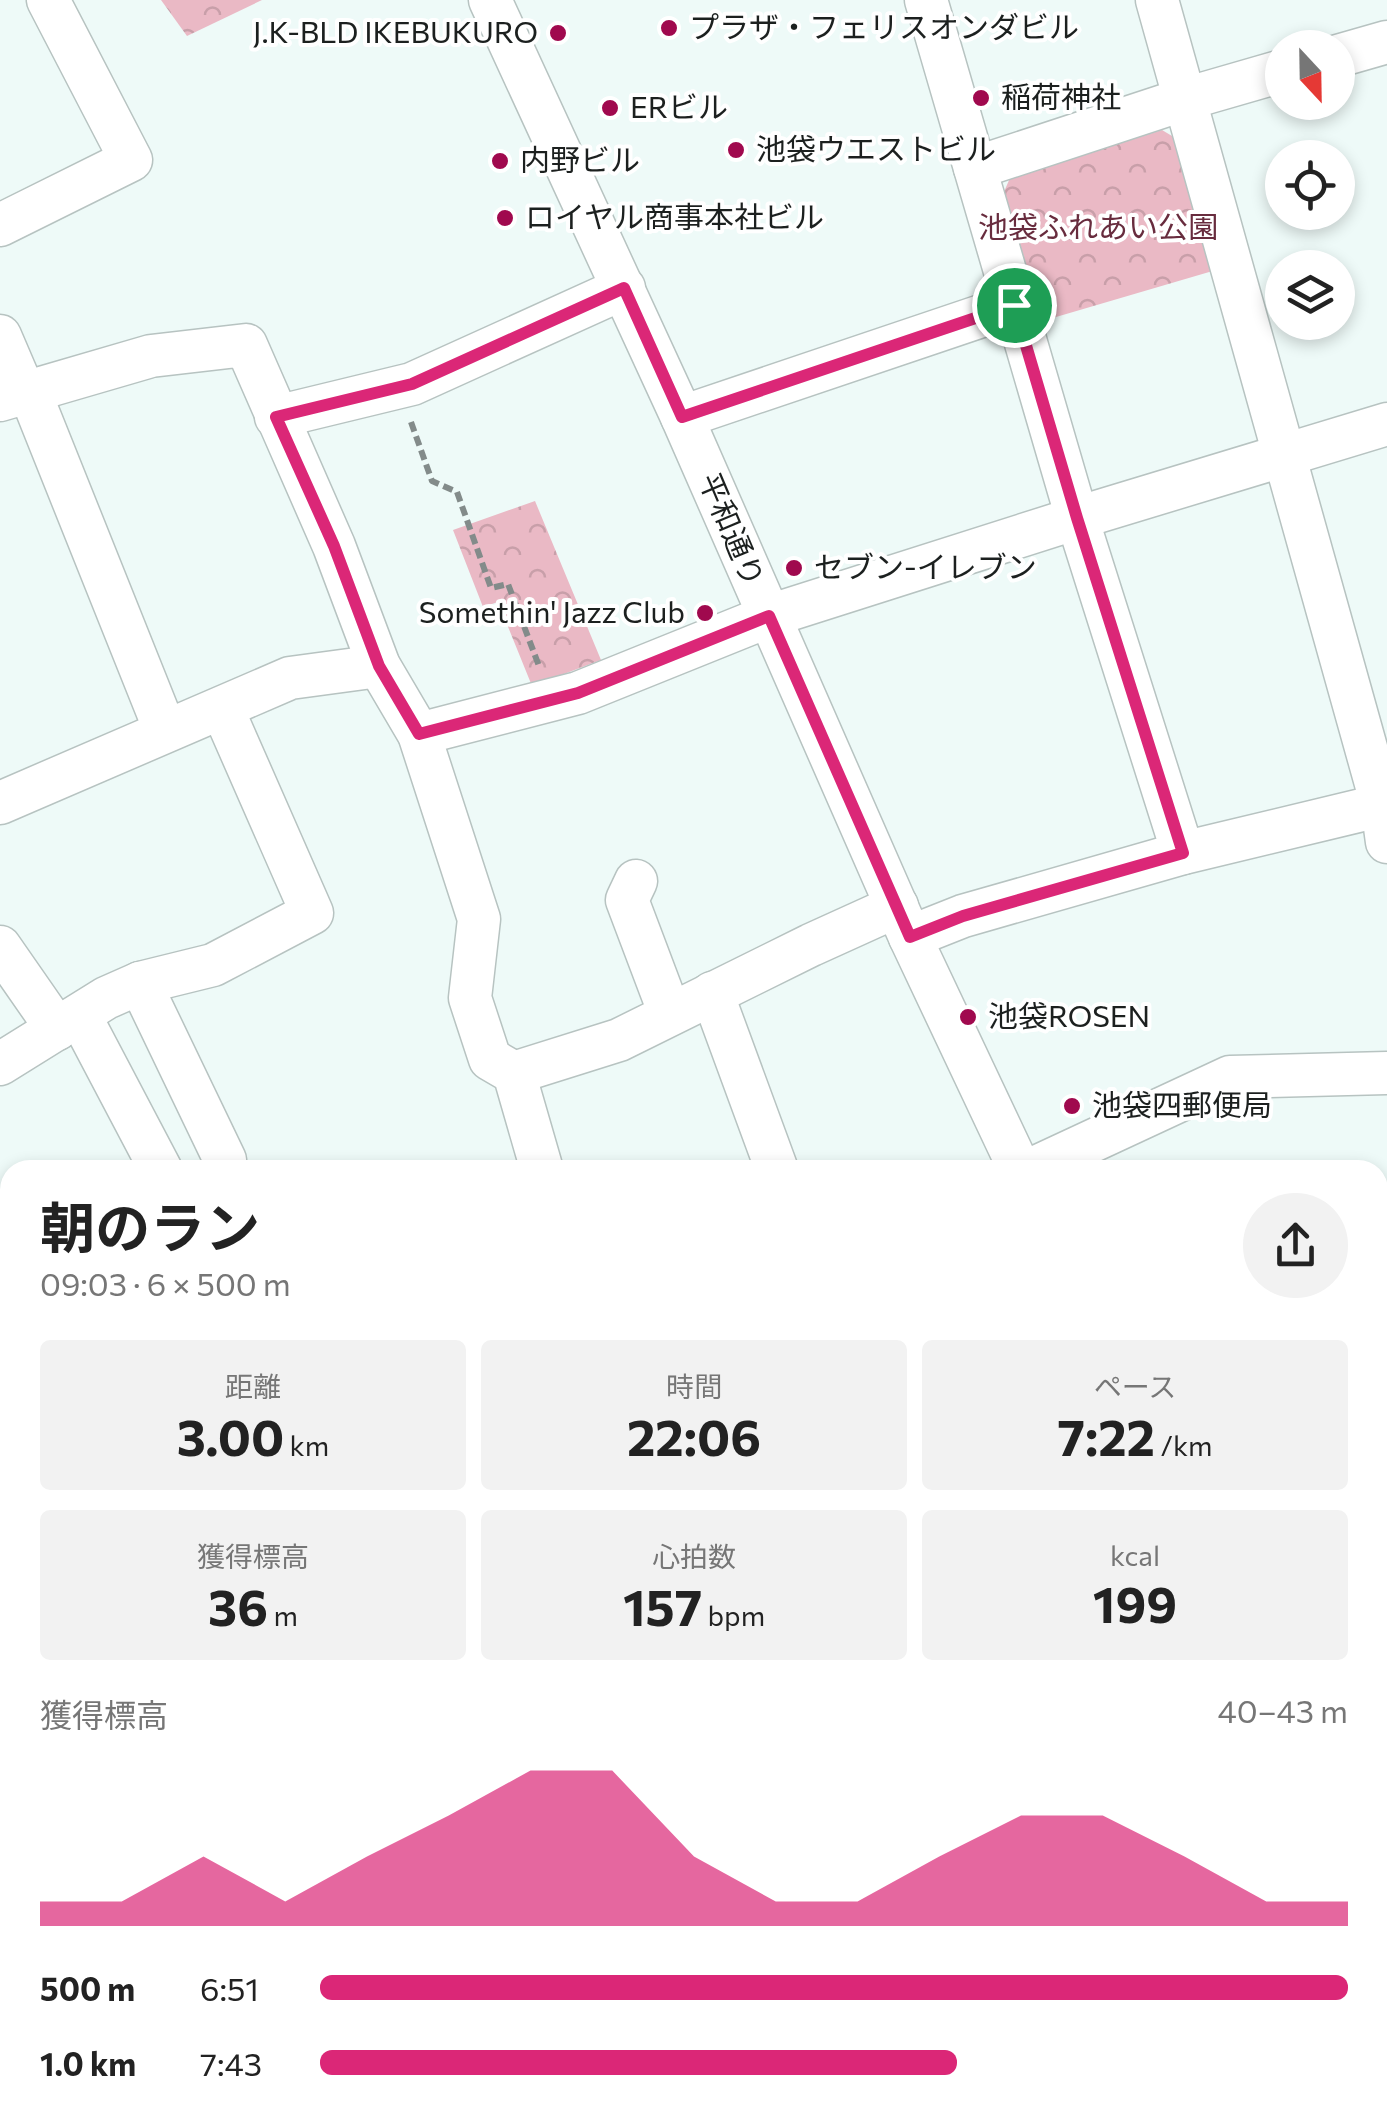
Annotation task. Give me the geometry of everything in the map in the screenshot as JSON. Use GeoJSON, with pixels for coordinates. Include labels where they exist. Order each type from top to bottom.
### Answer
{"type":"FeatureCollection","features":[{"type":"Feature","properties":{"kind":"street"},"geometry":{"type":"LineString","coordinates":[[0,225],[131,160],[48,0]]}},
{"type":"Feature","properties":{"kind":"street","name":"平和通り"},"geometry":{"type":"LineString","coordinates":[[490,0],[624,288],[904,922],[1015,1160]]}},
{"type":"Feature","properties":{"kind":"street"},"geometry":{"type":"LineString","coordinates":[[926,0],[1077,518],[1183,853]]}},
{"type":"Feature","properties":{"kind":"street"},"geometry":{"type":"LineString","coordinates":[[514,1073],[619,1040],[712,994],[904,922],[963,916],[1183,853],[1385,817],[1157,0]]}},
{"type":"Feature","properties":{"kind":"street"},"geometry":{"type":"LineString","coordinates":[[1355,51],[1387,42]]}},
{"type":"Feature","properties":{"kind":"street"},"geometry":{"type":"LineString","coordinates":[[975,168],[1265,76]]}},
{"type":"Feature","properties":{"kind":"street"},"geometry":{"type":"LineString","coordinates":[[276,417],[398,388],[624,288]]}},
{"type":"Feature","properties":{"kind":"street"},"geometry":{"type":"LineString","coordinates":[[682,417],[1014,305]]}},
{"type":"Feature","properties":{"kind":"street"},"geometry":{"type":"LineString","coordinates":[[0,336],[18,394],[165,730]]}},
{"type":"Feature","properties":{"kind":"street"},"geometry":{"type":"LineString","coordinates":[[18,394],[152,356],[246,346],[334,546],[379,666],[419,734],[480,919],[470,998],[490,1059],[514,1073],[539,1160]]}},
{"type":"Feature","properties":{"kind":"street"},"geometry":{"type":"LineString","coordinates":[[419,734],[578,693],[769,616],[1387,424]]}},
{"type":"Feature","properties":{"kind":"street"},"geometry":{"type":"LineString","coordinates":[[0,803],[290,678],[379,666]]}},
{"type":"Feature","properties":{"kind":"street"},"geometry":{"type":"LineString","coordinates":[[0,1064],[106,998],[140,984],[212,966],[312,913],[222,708]]}},
{"type":"Feature","properties":{"kind":"street"},"geometry":{"type":"LineString","coordinates":[[636,881],[627,900],[670,1014]]}},
{"type":"Feature","properties":{"kind":"street"},"geometry":{"type":"LineString","coordinates":[[0,947],[68,1022],[155,1160]]}},
{"type":"Feature","properties":{"kind":"street"},"geometry":{"type":"LineString","coordinates":[[140,984],[225,1160]]}},
{"type":"Feature","properties":{"kind":"street"},"geometry":{"type":"LineString","coordinates":[[712,994],[773,1160]]}},
{"type":"Feature","properties":{"kind":"street"},"geometry":{"type":"LineString","coordinates":[[1052,1160],[1230,1077],[1387,1073]]}},
{"type":"Feature","properties":{"kind":"path"},"geometry":{"type":"LineString","coordinates":[[398,388],[432,481],[457,492],[491,588],[508,584],[552,700]]}},
{"type":"Feature","properties":{"kind":"green space"},"geometry":{"type":"Polygon","coordinates":[[[161,0],[262,0],[187,36],[161,0]]]}},
{"type":"Feature","properties":{"kind":"green space","name":"池袋ふれあい公園"},"geometry":{"type":"Polygon","coordinates":[[[1162,130],[1177,139],[1216,270],[1039,322],[1003,194],[1010,178],[1162,130]]]}},
{"type":"Feature","properties":{"kind":"green space"},"geometry":{"type":"Polygon","coordinates":[[[535,501],[601,660],[532,686],[498,602],[483,607],[453,530],[535,501]]]}},
{"type":"Feature","properties":{"kind":"place","name":"プラザ・フェリスオンダビル"},"geometry":{"type":"Point","coordinates":[669,28]}},
{"type":"Feature","properties":{"kind":"place","name":"J.K-BLD IKEBUKURO"},"geometry":{"type":"Point","coordinates":[558,33]}},
{"type":"Feature","properties":{"kind":"place","name":"稲荷神社"},"geometry":{"type":"Point","coordinates":[981,98]}},
{"type":"Feature","properties":{"kind":"place","name":"ERビル"},"geometry":{"type":"Point","coordinates":[610,108]}},
{"type":"Feature","properties":{"kind":"place","name":"池袋ウエストビル"},"geometry":{"type":"Point","coordinates":[736,150]}},
{"type":"Feature","properties":{"kind":"place","name":"内野ビル"},"geometry":{"type":"Point","coordinates":[500,161]}},
{"type":"Feature","properties":{"kind":"place","name":"ロイヤル商事本社ビル"},"geometry":{"type":"Point","coordinates":[505,218]}},
{"type":"Feature","properties":{"kind":"place","name":"セブン-イレブン"},"geometry":{"type":"Point","coordinates":[794,568]}},
{"type":"Feature","properties":{"kind":"place","name":"Somethin' Jazz Club"},"geometry":{"type":"Point","coordinates":[705,613]}},
{"type":"Feature","properties":{"kind":"place","name":"池袋ROSEN"},"geometry":{"type":"Point","coordinates":[968,1017]}},
{"type":"Feature","properties":{"kind":"place","name":"池袋四郵便局"},"geometry":{"type":"Point","coordinates":[1072,1106]}},
{"type":"Feature","properties":{"kind":"route"},"geometry":{"type":"LineString","coordinates":[[624,288],[682,417],[1014,305],[1183,853],[963,916],[910,937],[769,616],[578,693],[419,734],[379,666],[334,546],[276,417],[412,384],[624,288]]}}]}
